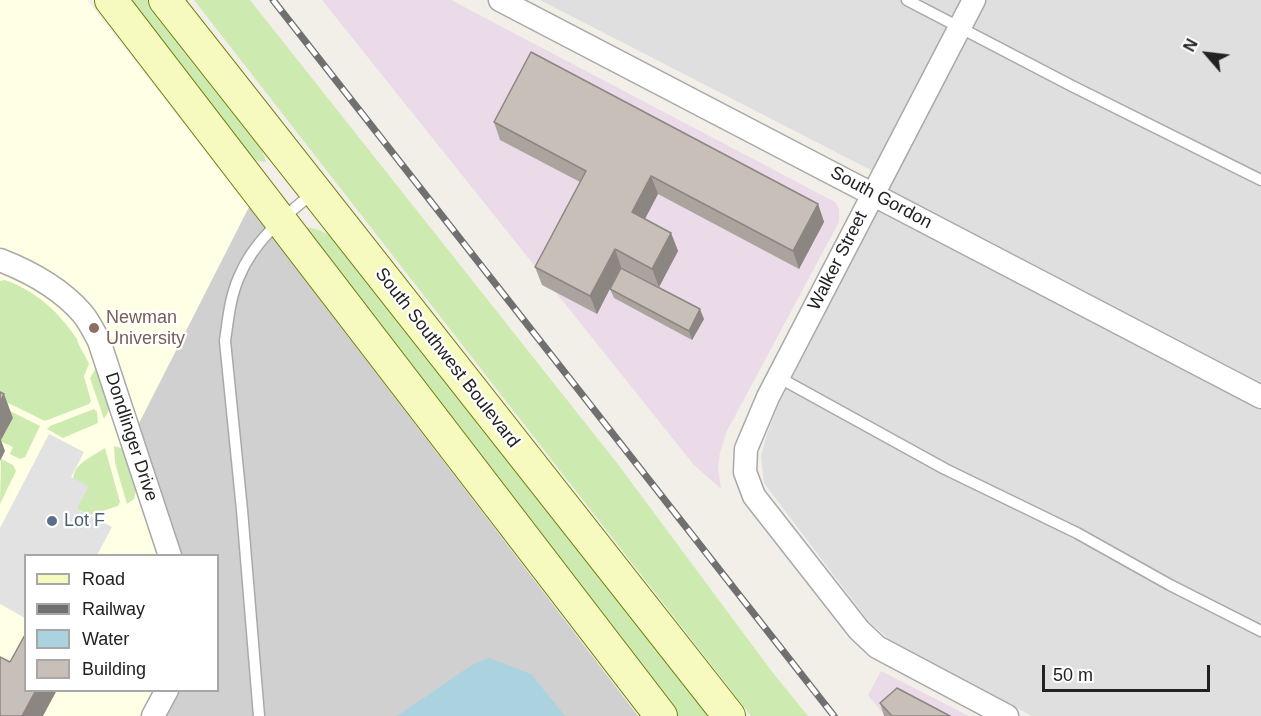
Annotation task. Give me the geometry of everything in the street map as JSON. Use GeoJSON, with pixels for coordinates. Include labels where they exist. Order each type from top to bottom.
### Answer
{"type":"FeatureCollection","features":[{"type":"Feature","properties":{"kind":"main road"},"geometry":{"type":"LineString","coordinates":[[111,0],[661,716]]}},
{"type":"Feature","properties":{"kind":"main road","name":"South Southwest Boulevard"},"geometry":{"type":"LineString","coordinates":[[165,0],[729,716]]}},
{"type":"Feature","properties":{"kind":"street","name":"South Gordon"},"geometry":{"type":"LineString","coordinates":[[500,0],[1261,397]]}},
{"type":"Feature","properties":{"kind":"street","name":"Walker Street"},"geometry":{"type":"LineString","coordinates":[[974,0],[778,377],[746,448],[745,472],[754,496],[859,630],[877,647],[1007,716]]}},
{"type":"Feature","properties":{"kind":"street","name":"Dondlinger Drive"},"geometry":{"type":"LineString","coordinates":[[0,260],[25,270],[57,289],[83,314],[99,341],[170,554]]}},
{"type":"Feature","properties":{"kind":"street"},"geometry":{"type":"LineString","coordinates":[[153,716],[166,692]]}},
{"type":"Feature","properties":{"kind":"lane"},"geometry":{"type":"LineString","coordinates":[[907,0],[1072,87],[1261,180]]}},
{"type":"Feature","properties":{"kind":"lane"},"geometry":{"type":"LineString","coordinates":[[259,716],[225,341],[239,276],[280,219],[315,191]]}},
{"type":"Feature","properties":{"kind":"lane"},"geometry":{"type":"LineString","coordinates":[[778,377],[945,469],[1077,533],[1170,585],[1261,631]]}},
{"type":"Feature","properties":{"kind":"shaded area","name":"Newman University"},"geometry":{"type":"Polygon","coordinates":[[[0,0],[87,0],[249,207],[126,449],[158,554],[24,554],[24,692],[153,692],[141,716],[0,716],[0,0]]]}},
{"type":"Feature","properties":{"kind":"shaded area"},"geometry":{"type":"Polygon","coordinates":[[[322,0],[451,0],[835,202],[839,209],[839,222],[727,431],[718,467],[721,489],[693,464],[322,0]]]}},
{"type":"Feature","properties":{"kind":"shaded area"},"geometry":{"type":"Polygon","coordinates":[[[540,0],[1261,0],[1261,716],[1032,716],[896,645],[869,622],[764,483],[761,456],[778,406],[892,181],[540,0]]]}},
{"type":"Feature","properties":{"kind":"shaded area"},"geometry":{"type":"Polygon","coordinates":[[[249,207],[638,716],[141,716],[153,692],[219,692],[219,554],[158,554],[126,449],[249,207]]]}},
{"type":"Feature","properties":{"kind":"shaded area","name":"Lot F"},"geometry":{"type":"Polygon","coordinates":[[[49,434],[84,452],[71,477],[89,486],[77,509],[112,527],[98,554],[24,554],[24,617],[0,604],[0,528],[49,434]]]}},
{"type":"Feature","properties":{"kind":"shaded area"},"geometry":{"type":"Polygon","coordinates":[[[881,671],[969,716],[885,716],[868,695],[881,671]]]}},
{"type":"Feature","properties":{"kind":"green space"},"geometry":{"type":"Polygon","coordinates":[[[123,0],[148,0],[259,141],[266,162],[258,161],[243,153],[123,0]]]}},
{"type":"Feature","properties":{"kind":"green space"},"geometry":{"type":"Polygon","coordinates":[[[194,0],[250,0],[617,463],[773,673],[808,716],[751,716],[194,0]]]}},
{"type":"Feature","properties":{"kind":"green space"},"geometry":{"type":"Polygon","coordinates":[[[307,227],[333,237],[709,716],[673,716],[306,232],[307,227]]]}},
{"type":"Feature","properties":{"kind":"green space"},"geometry":{"type":"Polygon","coordinates":[[[5,280],[37,296],[63,320],[77,339],[89,364],[84,376],[91,401],[89,404],[45,421],[0,399],[0,281],[5,280]]]}},
{"type":"Feature","properties":{"kind":"green space"},"geometry":{"type":"Polygon","coordinates":[[[96,368],[111,407],[104,419],[90,378],[96,368]]]}},
{"type":"Feature","properties":{"kind":"green space"},"geometry":{"type":"Polygon","coordinates":[[[0,406],[40,426],[25,457],[20,459],[10,454],[13,447],[0,441],[13,418],[0,406]]]}},
{"type":"Feature","properties":{"kind":"green space"},"geometry":{"type":"Polygon","coordinates":[[[94,409],[97,412],[98,423],[63,438],[47,429],[50,426],[94,409]]]}},
{"type":"Feature","properties":{"kind":"green space"},"geometry":{"type":"Polygon","coordinates":[[[114,446],[121,448],[126,455],[136,491],[134,499],[127,504],[115,463],[114,446]]]}},
{"type":"Feature","properties":{"kind":"green space"},"geometry":{"type":"Polygon","coordinates":[[[105,448],[120,502],[118,506],[90,515],[77,509],[75,471],[85,461],[105,448]]]}},
{"type":"Feature","properties":{"kind":"green space"},"geometry":{"type":"Polygon","coordinates":[[[1,459],[13,465],[16,471],[0,504],[1,459]]]}},
{"type":"Feature","properties":{"kind":"water"},"geometry":{"type":"Polygon","coordinates":[[[489,658],[531,674],[565,716],[397,716],[472,665],[489,658]]]}},
{"type":"Feature","properties":{"kind":"building"},"geometry":{"type":"Polygon","coordinates":[[[531,52],[818,204],[793,251],[651,176],[632,212],[671,233],[652,269],[615,249],[590,296],[535,267],[586,171],[494,122],[531,52]]]}},
{"type":"Feature","properties":{"kind":"building"},"geometry":{"type":"Polygon","coordinates":[[[621,268],[700,309],[689,331],[610,289],[621,268]]]}},
{"type":"Feature","properties":{"kind":"building"},"geometry":{"type":"Polygon","coordinates":[[[24,637],[24,692],[35,692],[22,716],[0,716],[0,657],[10,662],[24,637]]]}},
{"type":"Feature","properties":{"kind":"building"},"geometry":{"type":"Polygon","coordinates":[[[897,688],[950,716],[892,716],[880,703],[897,688]]]}},
{"type":"Feature","properties":{"kind":"railway"},"geometry":{"type":"LineString","coordinates":[[273,0],[834,716]]}},
{"type":"Feature","properties":{"kind":"place","name":"Newman University"},"geometry":{"type":"Point","coordinates":[94,328]}},
{"type":"Feature","properties":{"kind":"place","name":"Lot F"},"geometry":{"type":"Point","coordinates":[52,521]}}]}
